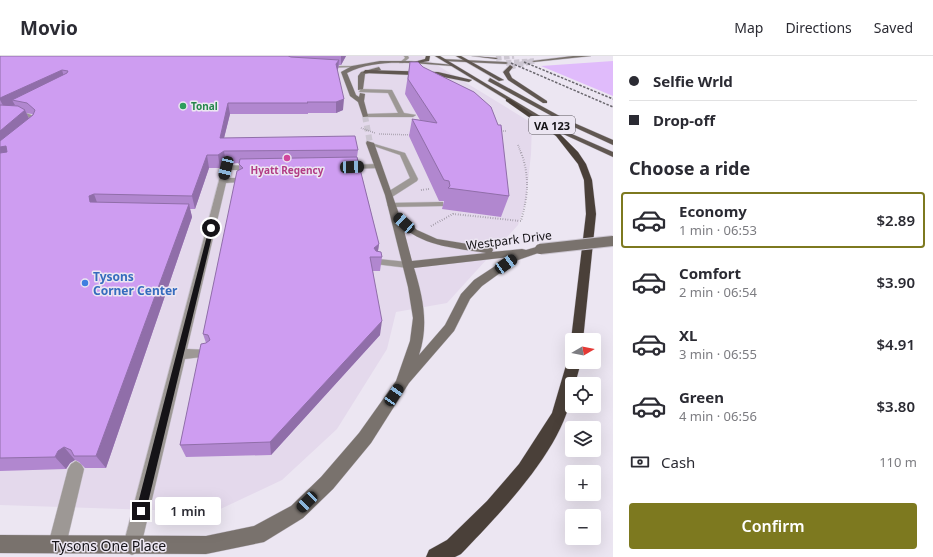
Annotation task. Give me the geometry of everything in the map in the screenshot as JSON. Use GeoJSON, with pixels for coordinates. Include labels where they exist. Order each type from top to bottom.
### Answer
{"type":"FeatureCollection","features":[{"type":"Feature","properties":{"kind":"highway"},"geometry":{"type":"LineString","coordinates":[[508,100],[558,136],[574,152],[582,164],[588,180],[591,214],[578,333]]}},
{"type":"Feature","properties":{"kind":"highway"},"geometry":{"type":"LineString","coordinates":[[436,557],[454,546],[493,507],[525,470],[559,416],[572,369]]}},
{"type":"Feature","properties":{"kind":"main road"},"geometry":{"type":"LineString","coordinates":[[412,63],[423,62],[427,60],[428,56]]}},
{"type":"Feature","properties":{"kind":"main road","name":"VA 123"},"geometry":{"type":"LineString","coordinates":[[437,56],[465,71],[508,100],[564,132],[613,155]]}},
{"type":"Feature","properties":{"kind":"main road"},"geometry":{"type":"LineString","coordinates":[[474,56],[496,58]]}},
{"type":"Feature","properties":{"kind":"main road"},"geometry":{"type":"LineString","coordinates":[[452,65],[458,59]]}},
{"type":"Feature","properties":{"kind":"main road"},"geometry":{"type":"LineString","coordinates":[[469,62],[465,71],[484,76],[563,120],[613,143]]}},
{"type":"Feature","properties":{"kind":"main road","name":"VA 123"},"geometry":{"type":"LineString","coordinates":[[469,62],[557,111],[613,136]]}},
{"type":"Feature","properties":{"kind":"main road"},"geometry":{"type":"LineString","coordinates":[[508,65],[506,72],[510,79],[557,111]]}},
{"type":"Feature","properties":{"kind":"main road"},"geometry":{"type":"LineString","coordinates":[[365,72],[409,72],[454,76],[466,79],[494,91]]}},
{"type":"Feature","properties":{"kind":"street"},"geometry":{"type":"LineString","coordinates":[[534,61],[589,56]]}},
{"type":"Feature","properties":{"kind":"street"},"geometry":{"type":"LineString","coordinates":[[355,58],[352,67],[361,90]]}},
{"type":"Feature","properties":{"kind":"street"},"geometry":{"type":"LineString","coordinates":[[365,58],[392,62]]}},
{"type":"Feature","properties":{"kind":"street"},"geometry":{"type":"LineString","coordinates":[[469,62],[496,58]]}},
{"type":"Feature","properties":{"kind":"street"},"geometry":{"type":"LineString","coordinates":[[444,60],[458,59],[469,62],[508,65]]}},
{"type":"Feature","properties":{"kind":"street"},"geometry":{"type":"LineString","coordinates":[[361,101],[353,96],[344,72],[352,67],[370,63],[392,62],[452,65]]}},
{"type":"Feature","properties":{"kind":"street"},"geometry":{"type":"LineString","coordinates":[[365,116],[361,101],[361,76],[365,72],[379,69],[430,68],[452,65]]}},
{"type":"Feature","properties":{"kind":"street","name":"Tysons One Place"},"geometry":{"type":"LineString","coordinates":[[0,544],[132,546],[206,545],[257,534],[298,512],[327,483],[365,438],[402,384],[417,341],[419,318],[414,287],[389,195],[370,143]]}},
{"type":"Feature","properties":{"kind":"street"},"geometry":{"type":"LineString","coordinates":[[392,209],[414,232],[435,242],[474,249],[513,253]]}},
{"type":"Feature","properties":{"kind":"street","name":"Westpark Drive"},"geometry":{"type":"LineString","coordinates":[[408,265],[613,241]]}},
{"type":"Feature","properties":{"kind":"street"},"geometry":{"type":"LineString","coordinates":[[402,384],[450,328],[465,297],[478,283],[514,258],[540,249]]}},
{"type":"Feature","properties":{"kind":"lane"},"geometry":{"type":"LineString","coordinates":[[401,62],[407,58],[406,56]]}},
{"type":"Feature","properties":{"kind":"lane"},"geometry":{"type":"LineString","coordinates":[[318,66],[352,67]]}},
{"type":"Feature","properties":{"kind":"lane"},"geometry":{"type":"LineString","coordinates":[[329,67],[344,72]]}},
{"type":"Feature","properties":{"kind":"lane"},"geometry":{"type":"LineString","coordinates":[[361,90],[392,89],[402,115]]}},
{"type":"Feature","properties":{"kind":"lane"},"geometry":{"type":"LineString","coordinates":[[2,113],[20,106]]}},
{"type":"Feature","properties":{"kind":"lane"},"geometry":{"type":"LineString","coordinates":[[2,113],[34,118],[36,121],[35,124],[29,129]]}},
{"type":"Feature","properties":{"kind":"lane"},"geometry":{"type":"LineString","coordinates":[[365,116],[413,115]]}},
{"type":"Feature","properties":{"kind":"lane"},"geometry":{"type":"LineString","coordinates":[[370,143],[403,154],[414,180],[389,195]]}},
{"type":"Feature","properties":{"kind":"lane"},"geometry":{"type":"LineString","coordinates":[[338,167],[378,166]]}},
{"type":"Feature","properties":{"kind":"lane"},"geometry":{"type":"LineString","coordinates":[[132,546],[226,168],[266,168]]}},
{"type":"Feature","properties":{"kind":"lane"},"geometry":{"type":"LineString","coordinates":[[223,181],[240,180]]}},
{"type":"Feature","properties":{"kind":"lane"},"geometry":{"type":"LineString","coordinates":[[392,209],[440,204]]}},
{"type":"Feature","properties":{"kind":"lane"},"geometry":{"type":"LineString","coordinates":[[378,262],[408,265]]}},
{"type":"Feature","properties":{"kind":"lane"},"geometry":{"type":"LineString","coordinates":[[180,354],[206,353]]}},
{"type":"Feature","properties":{"kind":"lane"},"geometry":{"type":"LineString","coordinates":[[57,545],[76,469]]}},
{"type":"Feature","properties":{"kind":"path"},"geometry":{"type":"LineString","coordinates":[[361,128],[375,133],[418,135]]}},
{"type":"Feature","properties":{"kind":"path"},"geometry":{"type":"LineString","coordinates":[[492,131],[507,131]]}},
{"type":"Feature","properties":{"kind":"path"},"geometry":{"type":"LineString","coordinates":[[430,226],[453,214],[521,221],[526,201],[527,170],[518,145]]}},
{"type":"Feature","properties":{"kind":"shaded area","name":"Tysons Corner Center"},"geometry":{"type":"Polygon","coordinates":[[[0,56],[422,56],[532,123],[531,154],[526,201],[518,225],[447,303],[396,312],[387,349],[337,429],[282,480],[214,512],[0,505],[0,56]]]}},
{"type":"Feature","properties":{"kind":"shaded area"},"geometry":{"type":"Polygon","coordinates":[[[613,61],[613,96],[541,66],[613,61]]]}},
{"type":"Feature","properties":{"kind":"building","name":"Tysons Corner Center"},"geometry":{"type":"Polygon","coordinates":[[[0,56],[288,56],[339,60],[336,64],[344,99],[336,102],[307,102],[308,103],[228,103],[220,138],[355,136],[358,150],[224,151],[218,155],[207,155],[192,196],[94,194],[89,196],[90,202],[189,204],[96,456],[74,456],[71,450],[64,447],[58,451],[55,457],[0,458],[0,153],[7,152],[6,146],[0,147],[0,141],[33,115],[35,110],[27,103],[12,100],[67,73],[68,71],[62,70],[0,98],[0,56]]]}},
{"type":"Feature","properties":{"kind":"building"},"geometry":{"type":"Polygon","coordinates":[[[410,62],[418,62],[423,67],[474,92],[491,107],[498,125],[501,125],[509,196],[448,188],[450,186],[449,181],[444,180],[412,119],[437,123],[408,79],[410,62]]]}},
{"type":"Feature","properties":{"kind":"building"},"geometry":{"type":"Polygon","coordinates":[[[0,105],[18,106],[25,110],[0,131],[0,105]]]}},
{"type":"Feature","properties":{"kind":"building"},"geometry":{"type":"Polygon","coordinates":[[[357,157],[379,244],[374,248],[376,251],[381,252],[382,257],[370,257],[382,321],[270,442],[180,445],[201,344],[210,340],[208,335],[203,334],[237,171],[243,168],[239,164],[240,159],[357,157]]]}},
{"type":"Feature","properties":{"kind":"tunnel"},"geometry":{"type":"LineString","coordinates":[[496,58],[514,56]]}},
{"type":"Feature","properties":{"kind":"tunnel"},"geometry":{"type":"LineString","coordinates":[[506,63],[534,61]]}},
{"type":"Feature","properties":{"kind":"tunnel"},"geometry":{"type":"LineString","coordinates":[[510,67],[534,61]]}},
{"type":"Feature","properties":{"kind":"tunnel"},"geometry":{"type":"LineString","coordinates":[[365,116],[370,143]]}},
{"type":"Feature","properties":{"kind":"railway"},"geometry":{"type":"LineString","coordinates":[[524,62],[613,99]]}},
{"type":"Feature","properties":{"kind":"railway"},"geometry":{"type":"LineString","coordinates":[[511,63],[613,107]]}},
{"type":"Feature","properties":{"kind":"place","name":"Tonal"},"geometry":{"type":"Point","coordinates":[183,106]}},
{"type":"Feature","properties":{"kind":"place","name":"Hyatt Regency"},"geometry":{"type":"Point","coordinates":[287,158]}},
{"type":"Feature","properties":{"kind":"place","name":"Tysons Corner Center"},"geometry":{"type":"Point","coordinates":[85,283]}},
{"type":"Feature","properties":{"kind":"route"},"geometry":{"type":"LineString","coordinates":[[141,511],[211,228]]}}]}
